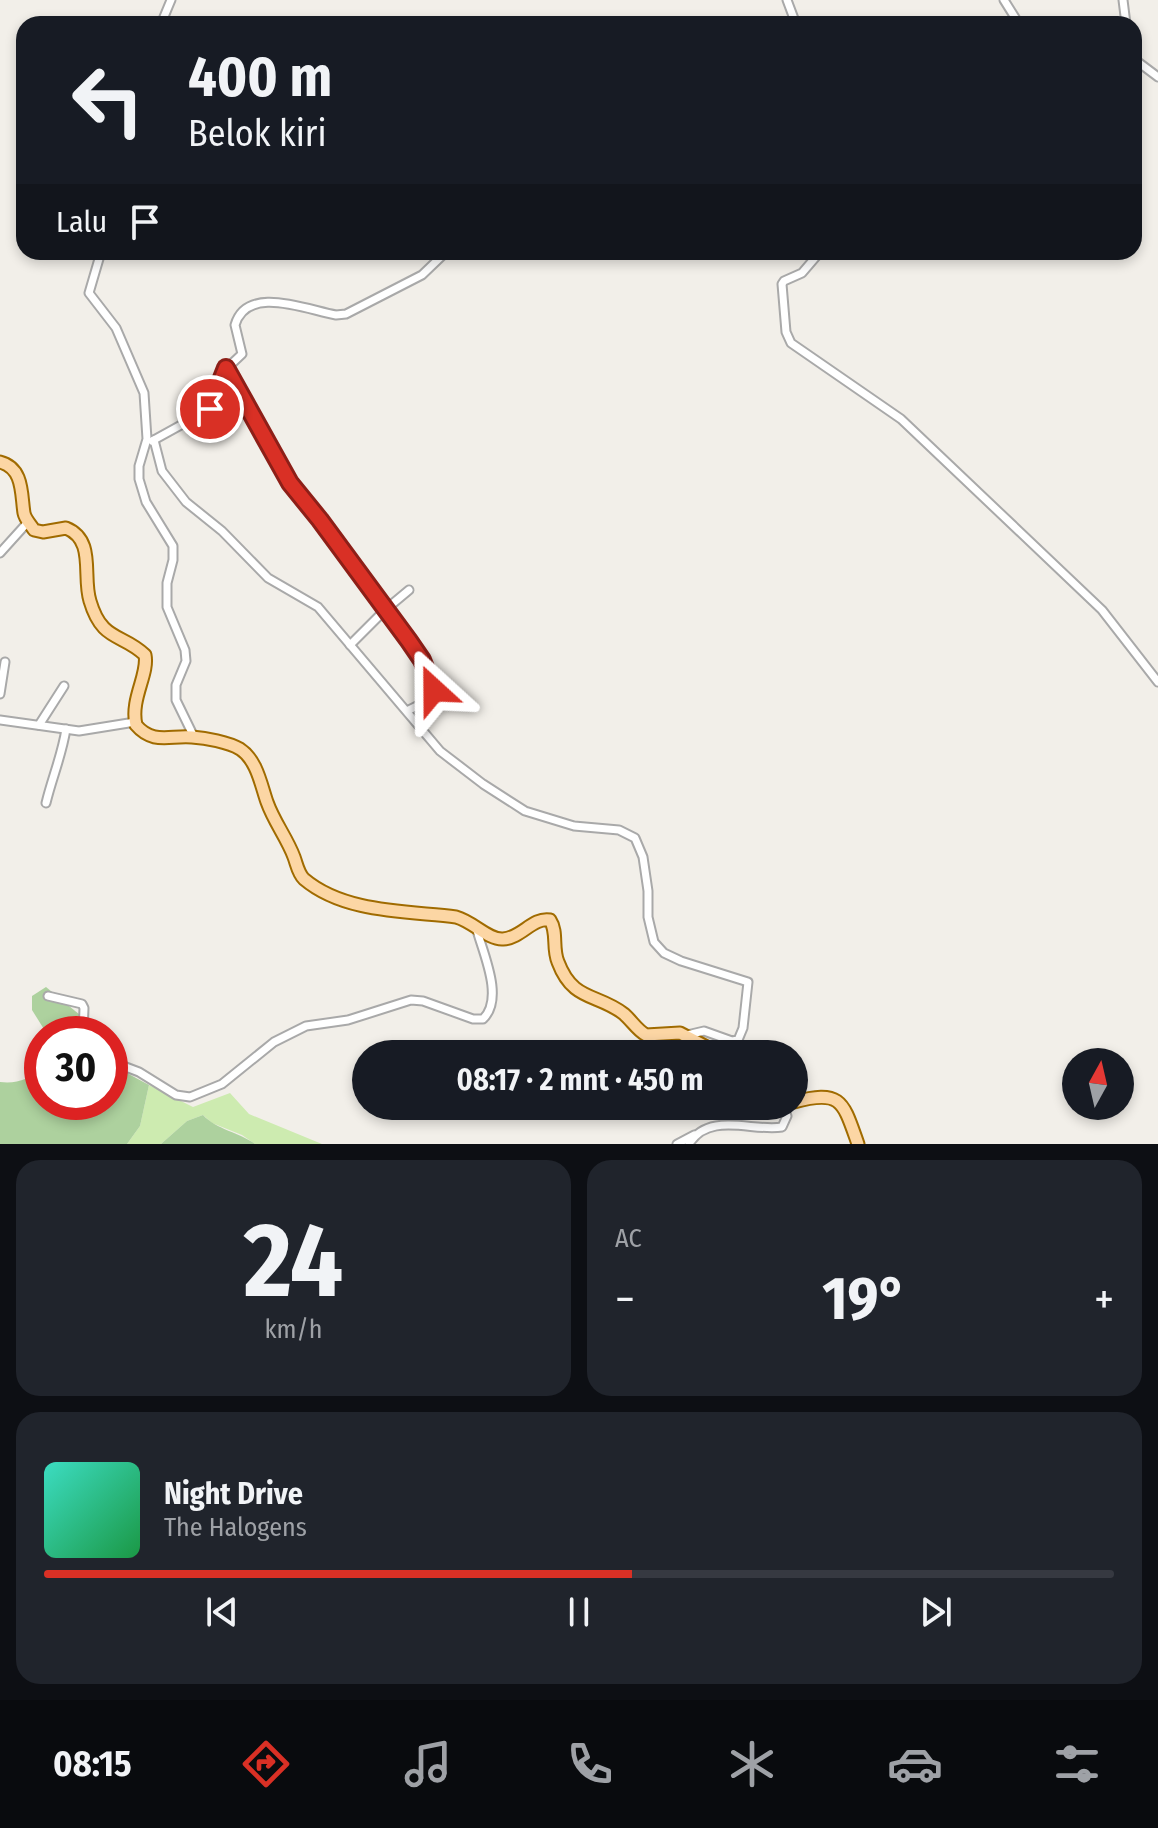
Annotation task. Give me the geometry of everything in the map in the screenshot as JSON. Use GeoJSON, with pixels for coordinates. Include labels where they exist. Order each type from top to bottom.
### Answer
{"type":"FeatureCollection","features":[{"type":"Feature","properties":{"kind":"main road"},"geometry":{"type":"LineString","coordinates":[[0,462],[9,465],[18,479],[24,495],[24,512],[36,531],[63,528],[79,537],[86,555],[87,591],[95,614],[108,633],[145,655],[135,722],[152,737],[194,737],[238,748],[249,757],[275,822],[293,853],[299,872],[306,880],[371,910],[456,917],[475,924],[493,938],[520,935],[539,920],[550,920],[554,927],[554,953],[559,966],[579,992],[622,1013],[646,1035],[674,1032],[694,1040]]}},
{"type":"Feature","properties":{"kind":"main road"},"geometry":{"type":"LineString","coordinates":[[808,1099],[821,1096],[833,1099],[846,1112],[858,1144]]}},
{"type":"Feature","properties":{"kind":"street"},"geometry":{"type":"LineString","coordinates":[[100,260],[89,287],[89,295],[111,319],[141,386],[150,442],[162,471],[186,502],[222,531],[268,578],[318,607],[440,751],[483,784],[525,811],[574,826],[619,830],[638,841],[643,857],[648,917],[654,942],[664,953],[681,961],[748,982],[743,1028],[738,1040],[732,1041],[704,1031],[686,1036]]}},
{"type":"Feature","properties":{"kind":"street"},"geometry":{"type":"LineString","coordinates":[[194,737],[181,715],[175,695],[186,661],[185,650],[167,607],[173,546],[146,502],[139,479],[139,466],[150,442],[210,409],[226,368],[242,354],[235,325],[240,313],[250,305],[270,302],[341,315],[422,275],[438,260]]}},
{"type":"Feature","properties":{"kind":"street"},"geometry":{"type":"LineString","coordinates":[[814,260],[782,284],[786,332],[791,343],[901,419],[1102,610],[1158,682]]}},
{"type":"Feature","properties":{"kind":"street"},"geometry":{"type":"LineString","coordinates":[[226,368],[290,483],[422,660],[434,686],[430,697],[407,711]]}},
{"type":"Feature","properties":{"kind":"street"},"geometry":{"type":"LineString","coordinates":[[0,553],[28,522]]}},
{"type":"Feature","properties":{"kind":"street"},"geometry":{"type":"LineString","coordinates":[[350,645],[409,590]]}},
{"type":"Feature","properties":{"kind":"street"},"geometry":{"type":"LineString","coordinates":[[0,694],[5,662]]}},
{"type":"Feature","properties":{"kind":"street"},"geometry":{"type":"LineString","coordinates":[[39,725],[64,686]]}},
{"type":"Feature","properties":{"kind":"street"},"geometry":{"type":"LineString","coordinates":[[0,720],[88,731],[135,722]]}},
{"type":"Feature","properties":{"kind":"street"},"geometry":{"type":"LineString","coordinates":[[46,803],[53,773],[62,753],[66,729]]}},
{"type":"Feature","properties":{"kind":"street"},"geometry":{"type":"LineString","coordinates":[[128,1068],[176,1095],[190,1097],[222,1084],[274,1042],[306,1026],[348,1020],[411,1000],[473,1019],[483,1019],[488,1015],[491,1000],[491,977],[475,924]]}},
{"type":"Feature","properties":{"kind":"street"},"geometry":{"type":"LineString","coordinates":[[48,996],[73,1000],[83,1006],[83,1016]]}},
{"type":"Feature","properties":{"kind":"street"},"geometry":{"type":"LineString","coordinates":[[677,1144],[719,1126],[782,1127],[786,1120]]}},
{"type":"Feature","properties":{"kind":"street"},"geometry":{"type":"LineString","coordinates":[[689,1144],[696,1134]]}},
{"type":"Feature","properties":{"kind":"green space"},"geometry":{"type":"Polygon","coordinates":[[[46,987],[80,1016],[36,1016],[32,1010],[32,996],[46,987]]]}},
{"type":"Feature","properties":{"kind":"green space"},"geometry":{"type":"Polygon","coordinates":[[[128,1074],[149,1085],[140,1126],[127,1144],[0,1144],[0,1082],[23,1080],[24,1120],[128,1120],[128,1074]]]}},
{"type":"Feature","properties":{"kind":"green space"},"geometry":{"type":"Polygon","coordinates":[[[149,1085],[193,1107],[230,1093],[249,1114],[322,1144],[255,1144],[212,1123],[203,1115],[187,1121],[161,1144],[127,1144],[140,1126],[149,1085]]]}},
{"type":"Feature","properties":{"kind":"green space"},"geometry":{"type":"Polygon","coordinates":[[[203,1115],[255,1144],[161,1144],[187,1121],[203,1115]]]}},
{"type":"Feature","properties":{"kind":"route"},"geometry":{"type":"LineString","coordinates":[[210,409],[226,368],[290,483],[409,641],[422,660],[434,690]]}}]}
